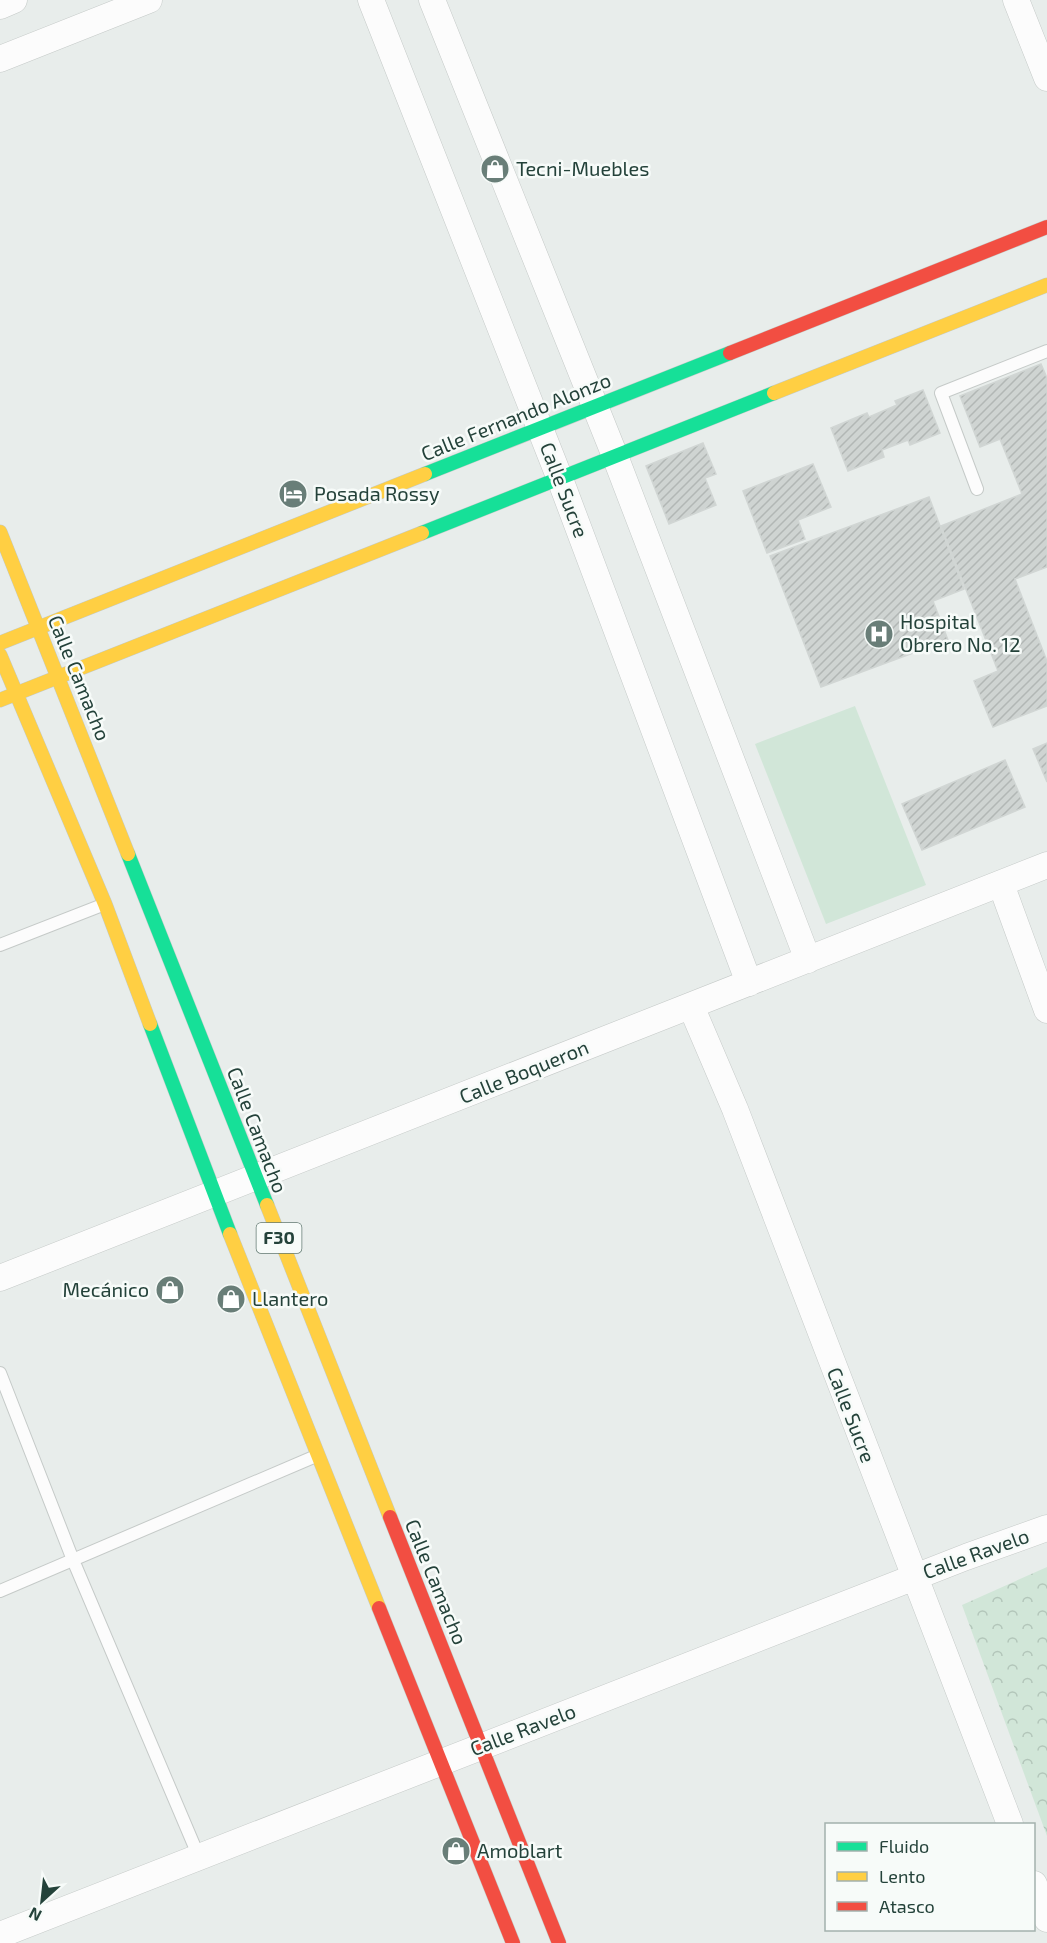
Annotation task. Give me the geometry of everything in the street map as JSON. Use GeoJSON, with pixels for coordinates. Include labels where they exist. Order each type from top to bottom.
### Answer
{"type":"FeatureCollection","features":[{"type":"Feature","properties":{"kind":"main road","name":"Calle Fernando Alonzo"},"geometry":{"type":"LineString","coordinates":[[0,643],[1047,227]]}},
{"type":"Feature","properties":{"kind":"main road"},"geometry":{"type":"LineString","coordinates":[[0,700],[1047,285]]}},
{"type":"Feature","properties":{"kind":"main road","name":"Calle Camacho"},"geometry":{"type":"LineString","coordinates":[[0,532],[559,1943]]}},
{"type":"Feature","properties":{"kind":"main road","name":"F30"},"geometry":{"type":"LineString","coordinates":[[0,655],[105,904],[214,1194],[320,1454],[440,1763],[513,1943]]}},
{"type":"Feature","properties":{"kind":"street"},"geometry":{"type":"LineString","coordinates":[[0,6],[14,0]]}},
{"type":"Feature","properties":{"kind":"street"},"geometry":{"type":"LineString","coordinates":[[0,59],[149,0]]}},
{"type":"Feature","properties":{"kind":"street","name":"Calle Sucre"},"geometry":{"type":"LineString","coordinates":[[371,0],[560,479],[750,983]]}},
{"type":"Feature","properties":{"kind":"street"},"geometry":{"type":"LineString","coordinates":[[432,0],[615,456],[808,960]]}},
{"type":"Feature","properties":{"kind":"street"},"geometry":{"type":"LineString","coordinates":[[1017,0],[1047,78]]}},
{"type":"Feature","properties":{"kind":"street","name":"Calle Boqueron"},"geometry":{"type":"LineString","coordinates":[[0,1278],[1047,865]]}},
{"type":"Feature","properties":{"kind":"street"},"geometry":{"type":"LineString","coordinates":[[1001,884],[1047,1010]]}},
{"type":"Feature","properties":{"kind":"street","name":"Calle Sucre"},"geometry":{"type":"LineString","coordinates":[[691,1006],[735,1109],[1010,1823]]}},
{"type":"Feature","properties":{"kind":"street","name":"Calle Ravelo"},"geometry":{"type":"LineString","coordinates":[[0,1935],[914,1577],[1047,1528]]}},
{"type":"Feature","properties":{"kind":"street"},"geometry":{"type":"LineString","coordinates":[[1035,1887],[1047,1919]]}},
{"type":"Feature","properties":{"kind":"lane"},"geometry":{"type":"LineString","coordinates":[[977,489],[941,393],[1047,351]]}},
{"type":"Feature","properties":{"kind":"lane"},"geometry":{"type":"LineString","coordinates":[[0,945],[105,904]]}},
{"type":"Feature","properties":{"kind":"lane"},"geometry":{"type":"LineString","coordinates":[[0,1373],[73,1560],[199,1857]]}},
{"type":"Feature","properties":{"kind":"lane"},"geometry":{"type":"LineString","coordinates":[[0,1591],[320,1454]]}},
{"type":"Feature","properties":{"kind":"green space"},"geometry":{"type":"Polygon","coordinates":[[[855,706],[926,885],[826,924],[755,744],[855,706]]]}},
{"type":"Feature","properties":{"kind":"green space"},"geometry":{"type":"Polygon","coordinates":[[[1047,1567],[1047,1836],[962,1605],[1047,1567]]]}},
{"type":"Feature","properties":{"kind":"building"},"geometry":{"type":"Polygon","coordinates":[[[1041,364],[1047,378],[1047,567],[1015,579],[1047,661],[1047,706],[993,727],[974,681],[998,671],[941,526],[1022,494],[1000,439],[980,447],[960,396],[1041,364]]]}},
{"type":"Feature","properties":{"kind":"building"},"geometry":{"type":"Polygon","coordinates":[[[923,390],[940,433],[910,445],[908,440],[882,450],[884,457],[848,471],[831,428],[867,413],[869,417],[897,405],[895,401],[923,390]]]}},
{"type":"Feature","properties":{"kind":"building"},"geometry":{"type":"Polygon","coordinates":[[[703,443],[716,474],[705,478],[716,505],[669,524],[646,466],[703,443]]]}},
{"type":"Feature","properties":{"kind":"building"},"geometry":{"type":"Polygon","coordinates":[[[813,464],[831,507],[798,520],[805,539],[767,553],[743,491],[813,464]]]}},
{"type":"Feature","properties":{"kind":"building"},"geometry":{"type":"Polygon","coordinates":[[[929,497],[964,589],[933,601],[948,640],[821,687],[770,556],[929,497]]]}},
{"type":"Feature","properties":{"kind":"building"},"geometry":{"type":"Polygon","coordinates":[[[1047,743],[1047,782],[1033,749],[1047,743]]]}},
{"type":"Feature","properties":{"kind":"building"},"geometry":{"type":"Polygon","coordinates":[[[1005,760],[1025,807],[922,850],[902,804],[1005,760]]]}},
{"type":"Feature","properties":{"kind":"traffic: fast"},"geometry":{"type":"LineString","coordinates":[[425,474],[730,353]]}},
{"type":"Feature","properties":{"kind":"traffic: fast"},"geometry":{"type":"LineString","coordinates":[[422,533],[774,393]]}},
{"type":"Feature","properties":{"kind":"traffic: fast"},"geometry":{"type":"LineString","coordinates":[[128,854],[267,1205]]}},
{"type":"Feature","properties":{"kind":"traffic: fast"},"geometry":{"type":"LineString","coordinates":[[150,1024],[230,1234]]}},
{"type":"Feature","properties":{"kind":"traffic: slow"},"geometry":{"type":"LineString","coordinates":[[774,393],[1047,285]]}},
{"type":"Feature","properties":{"kind":"traffic: slow"},"geometry":{"type":"LineString","coordinates":[[0,643],[425,474]]}},
{"type":"Feature","properties":{"kind":"traffic: slow"},"geometry":{"type":"LineString","coordinates":[[0,532],[128,854]]}},
{"type":"Feature","properties":{"kind":"traffic: slow"},"geometry":{"type":"LineString","coordinates":[[0,700],[422,533]]}},
{"type":"Feature","properties":{"kind":"traffic: slow"},"geometry":{"type":"LineString","coordinates":[[0,655],[105,904],[150,1024]]}},
{"type":"Feature","properties":{"kind":"traffic: slow"},"geometry":{"type":"LineString","coordinates":[[267,1205],[390,1517]]}},
{"type":"Feature","properties":{"kind":"traffic: slow"},"geometry":{"type":"LineString","coordinates":[[230,1234],[379,1608]]}},
{"type":"Feature","properties":{"kind":"traffic: jam"},"geometry":{"type":"LineString","coordinates":[[730,353],[1047,227]]}},
{"type":"Feature","properties":{"kind":"traffic: jam"},"geometry":{"type":"LineString","coordinates":[[390,1517],[559,1943]]}},
{"type":"Feature","properties":{"kind":"traffic: jam"},"geometry":{"type":"LineString","coordinates":[[379,1608],[513,1943]]}},
{"type":"Feature","properties":{"kind":"place","name":"Tecni-Muebles"},"geometry":{"type":"Point","coordinates":[495,169]}},
{"type":"Feature","properties":{"kind":"place","name":"Posada Rossy"},"geometry":{"type":"Point","coordinates":[293,494]}},
{"type":"Feature","properties":{"kind":"place","name":"Hospital Obrero No. 12"},"geometry":{"type":"Point","coordinates":[879,634]}},
{"type":"Feature","properties":{"kind":"place","name":"Mecánico"},"geometry":{"type":"Point","coordinates":[170,1290]}},
{"type":"Feature","properties":{"kind":"place","name":"Llantero"},"geometry":{"type":"Point","coordinates":[231,1299]}},
{"type":"Feature","properties":{"kind":"place","name":"Amoblart"},"geometry":{"type":"Point","coordinates":[456,1851]}}]}
